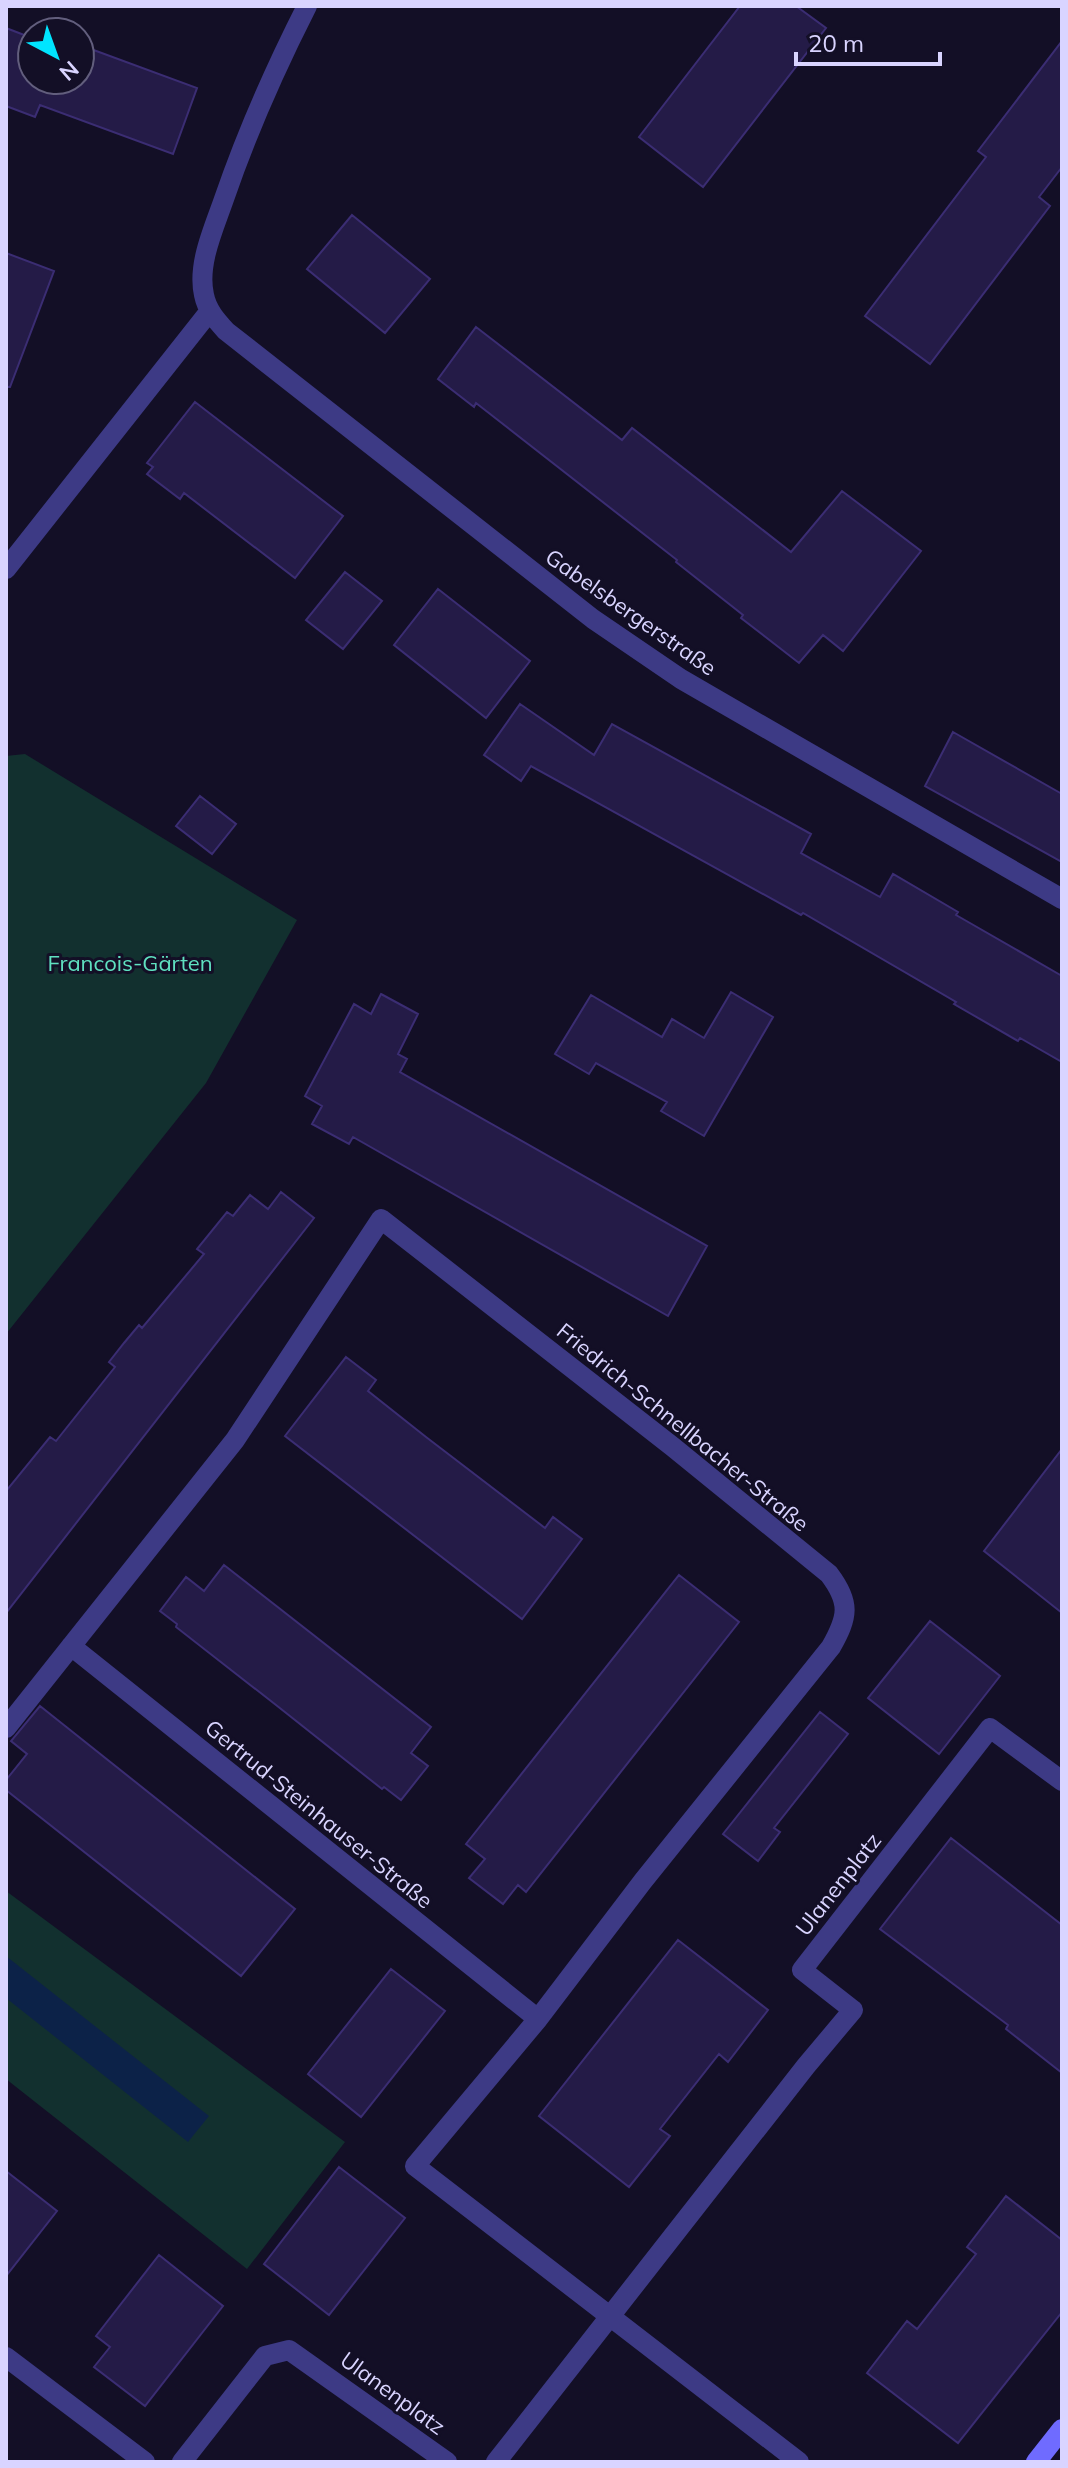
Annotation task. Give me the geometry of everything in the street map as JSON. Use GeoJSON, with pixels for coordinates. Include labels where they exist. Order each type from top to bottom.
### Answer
{"type":"FeatureCollection","features":[{"type":"Feature","properties":{"kind":"main road"},"geometry":{"type":"LineString","coordinates":[[1036,2462],[1062,2429]]}},
{"type":"Feature","properties":{"kind":"street"},"geometry":{"type":"LineString","coordinates":[[6,569],[209,312],[203,293],[203,272],[211,237],[256,111],[307,6]]}},
{"type":"Feature","properties":{"kind":"street","name":"Gabelsbergerstraße"},"geometry":{"type":"LineString","coordinates":[[209,312],[226,331],[593,619],[641,653],[694,687],[1062,899]]}},
{"type":"Feature","properties":{"kind":"street","name":"Friedrich-Schnellbacher-Straße"},"geometry":{"type":"LineString","coordinates":[[6,1728],[235,1440],[381,1219],[829,1574],[841,1590],[846,1610],[841,1630],[831,1647],[643,1881],[538,2019],[415,2166],[610,2317]]}},
{"type":"Feature","properties":{"kind":"street","name":"Gertrud-Steinhauser-Straße"},"geometry":{"type":"LineString","coordinates":[[71,1646],[538,2019]]}},
{"type":"Feature","properties":{"kind":"street","name":"Ulanenplatz"},"geometry":{"type":"LineString","coordinates":[[496,2462],[853,2010],[802,1970],[990,1728],[1062,1781]]}},
{"type":"Feature","properties":{"kind":"street"},"geometry":{"type":"LineString","coordinates":[[610,2317],[799,2462]]}},
{"type":"Feature","properties":{"kind":"street","name":"Ulanenplatz"},"geometry":{"type":"LineString","coordinates":[[182,2462],[265,2356],[289,2350],[447,2462]]}},
{"type":"Feature","properties":{"kind":"street"},"geometry":{"type":"LineString","coordinates":[[6,2357],[145,2462]]}},
{"type":"Feature","properties":{"kind":"green space","name":"Francois-Gärten"},"geometry":{"type":"Polygon","coordinates":[[[25,754],[297,920],[206,1083],[6,1334],[6,756],[25,754]]]}},
{"type":"Feature","properties":{"kind":"green space"},"geometry":{"type":"Polygon","coordinates":[[[6,1891],[345,2142],[247,2269],[6,2079],[6,1891]]]}},
{"type":"Feature","properties":{"kind":"water"},"geometry":{"type":"Polygon","coordinates":[[[6,1956],[209,2116],[188,2142],[6,1998],[6,1956]]]}},
{"type":"Feature","properties":{"kind":"building"},"geometry":{"type":"Polygon","coordinates":[[[740,6],[796,6],[826,28],[703,187],[639,137],[740,6]]]}},
{"type":"Feature","properties":{"kind":"building"},"geometry":{"type":"Polygon","coordinates":[[[6,28],[16,32],[16,96],[96,96],[96,51],[197,88],[173,154],[40,105],[35,117],[6,106],[6,28]]]}},
{"type":"Feature","properties":{"kind":"building"},"geometry":{"type":"Polygon","coordinates":[[[1062,41],[1062,167],[1039,197],[1050,206],[930,364],[865,316],[986,157],[978,151],[1062,41]]]}},
{"type":"Feature","properties":{"kind":"building"},"geometry":{"type":"Polygon","coordinates":[[[352,215],[430,279],[385,333],[307,269],[352,215]]]}},
{"type":"Feature","properties":{"kind":"building"},"geometry":{"type":"Polygon","coordinates":[[[6,253],[54,271],[10,387],[6,387],[6,253]]]}},
{"type":"Feature","properties":{"kind":"building"},"geometry":{"type":"Polygon","coordinates":[[[476,327],[622,440],[632,428],[791,552],[842,491],[921,551],[843,651],[823,635],[799,663],[741,618],[743,615],[677,560],[476,403],[474,407],[438,379],[476,327]]]}},
{"type":"Feature","properties":{"kind":"building"},"geometry":{"type":"Polygon","coordinates":[[[195,402],[343,516],[295,578],[184,493],[180,499],[147,474],[153,467],[147,463],[195,402]]]}},
{"type":"Feature","properties":{"kind":"building"},"geometry":{"type":"Polygon","coordinates":[[[345,572],[382,601],[343,649],[306,620],[345,572]]]}},
{"type":"Feature","properties":{"kind":"building"},"geometry":{"type":"Polygon","coordinates":[[[438,589],[530,661],[486,718],[394,645],[438,589]]]}},
{"type":"Feature","properties":{"kind":"building"},"geometry":{"type":"Polygon","coordinates":[[[520,704],[594,755],[612,724],[811,834],[801,853],[880,897],[893,874],[958,912],[956,915],[1062,976],[1062,1062],[1020,1038],[1018,1041],[803,913],[801,915],[531,766],[521,781],[484,755],[520,704]]]}},
{"type":"Feature","properties":{"kind":"building"},"geometry":{"type":"Polygon","coordinates":[[[953,732],[1062,794],[1062,862],[925,786],[953,732]]]}},
{"type":"Feature","properties":{"kind":"building"},"geometry":{"type":"Polygon","coordinates":[[[200,796],[236,824],[212,854],[176,826],[200,796]]]}},
{"type":"Feature","properties":{"kind":"building"},"geometry":{"type":"Polygon","coordinates":[[[731,992],[773,1017],[704,1136],[661,1111],[667,1102],[596,1063],[589,1074],[555,1054],[591,995],[662,1037],[672,1019],[704,1038],[731,992]]]}},
{"type":"Feature","properties":{"kind":"building"},"geometry":{"type":"Polygon","coordinates":[[[381,994],[418,1014],[398,1054],[407,1059],[400,1072],[707,1246],[668,1316],[353,1137],[349,1144],[312,1124],[322,1106],[305,1096],[354,1004],[371,1014],[381,994]]]}},
{"type":"Feature","properties":{"kind":"building"},"geometry":{"type":"Polygon","coordinates":[[[281,1192],[314,1218],[6,1613],[6,1491],[50,1437],[56,1441],[115,1367],[109,1362],[204,1254],[197,1249],[227,1212],[233,1216],[250,1195],[268,1209],[281,1192]]]}},
{"type":"Feature","properties":{"kind":"building"},"geometry":{"type":"Polygon","coordinates":[[[346,1357],[376,1380],[368,1391],[426,1437],[545,1528],[553,1517],[582,1539],[522,1619],[285,1436],[346,1357]]]}},
{"type":"Feature","properties":{"kind":"building"},"geometry":{"type":"Polygon","coordinates":[[[1062,1449],[1062,1613],[984,1551],[1062,1449]]]}},
{"type":"Feature","properties":{"kind":"building"},"geometry":{"type":"Polygon","coordinates":[[[224,1565],[431,1727],[411,1753],[428,1766],[401,1800],[384,1787],[382,1789],[176,1627],[177,1624],[160,1611],[186,1577],[204,1591],[224,1565]]]}},
{"type":"Feature","properties":{"kind":"building"},"geometry":{"type":"Polygon","coordinates":[[[679,1575],[739,1622],[526,1892],[518,1885],[503,1904],[469,1878],[485,1859],[466,1844],[679,1575]]]}},
{"type":"Feature","properties":{"kind":"building"},"geometry":{"type":"Polygon","coordinates":[[[930,1621],[1000,1676],[939,1754],[868,1698],[930,1621]]]}},
{"type":"Feature","properties":{"kind":"building"},"geometry":{"type":"Polygon","coordinates":[[[40,1706],[295,1909],[241,1976],[6,1790],[6,1780],[27,1754],[11,1741],[40,1706]]]}},
{"type":"Feature","properties":{"kind":"building"},"geometry":{"type":"Polygon","coordinates":[[[820,1712],[848,1734],[774,1828],[780,1832],[758,1861],[723,1834],[820,1712]]]}},
{"type":"Feature","properties":{"kind":"building"},"geometry":{"type":"Polygon","coordinates":[[[951,1838],[1062,1925],[1062,2073],[1006,2029],[1008,2025],[880,1929],[951,1838]]]}},
{"type":"Feature","properties":{"kind":"building"},"geometry":{"type":"Polygon","coordinates":[[[678,1940],[768,2010],[728,2062],[719,2054],[660,2129],[670,2136],[629,2187],[539,2116],[678,1940]]]}},
{"type":"Feature","properties":{"kind":"building"},"geometry":{"type":"Polygon","coordinates":[[[391,1969],[445,2011],[361,2117],[308,2074],[391,1969]]]}},
{"type":"Feature","properties":{"kind":"building"},"geometry":{"type":"Polygon","coordinates":[[[339,2167],[405,2218],[329,2315],[264,2264],[339,2167]]]}},
{"type":"Feature","properties":{"kind":"building"},"geometry":{"type":"Polygon","coordinates":[[[6,2171],[57,2211],[6,2276],[6,2171]]]}},
{"type":"Feature","properties":{"kind":"building"},"geometry":{"type":"Polygon","coordinates":[[[1006,2196],[1062,2240],[1062,2312],[958,2443],[867,2373],[907,2321],[917,2329],[976,2254],[967,2247],[1006,2196]]]}},
{"type":"Feature","properties":{"kind":"building"},"geometry":{"type":"Polygon","coordinates":[[[159,2255],[223,2306],[145,2406],[94,2367],[110,2347],[96,2336],[159,2255]]]}}]}
